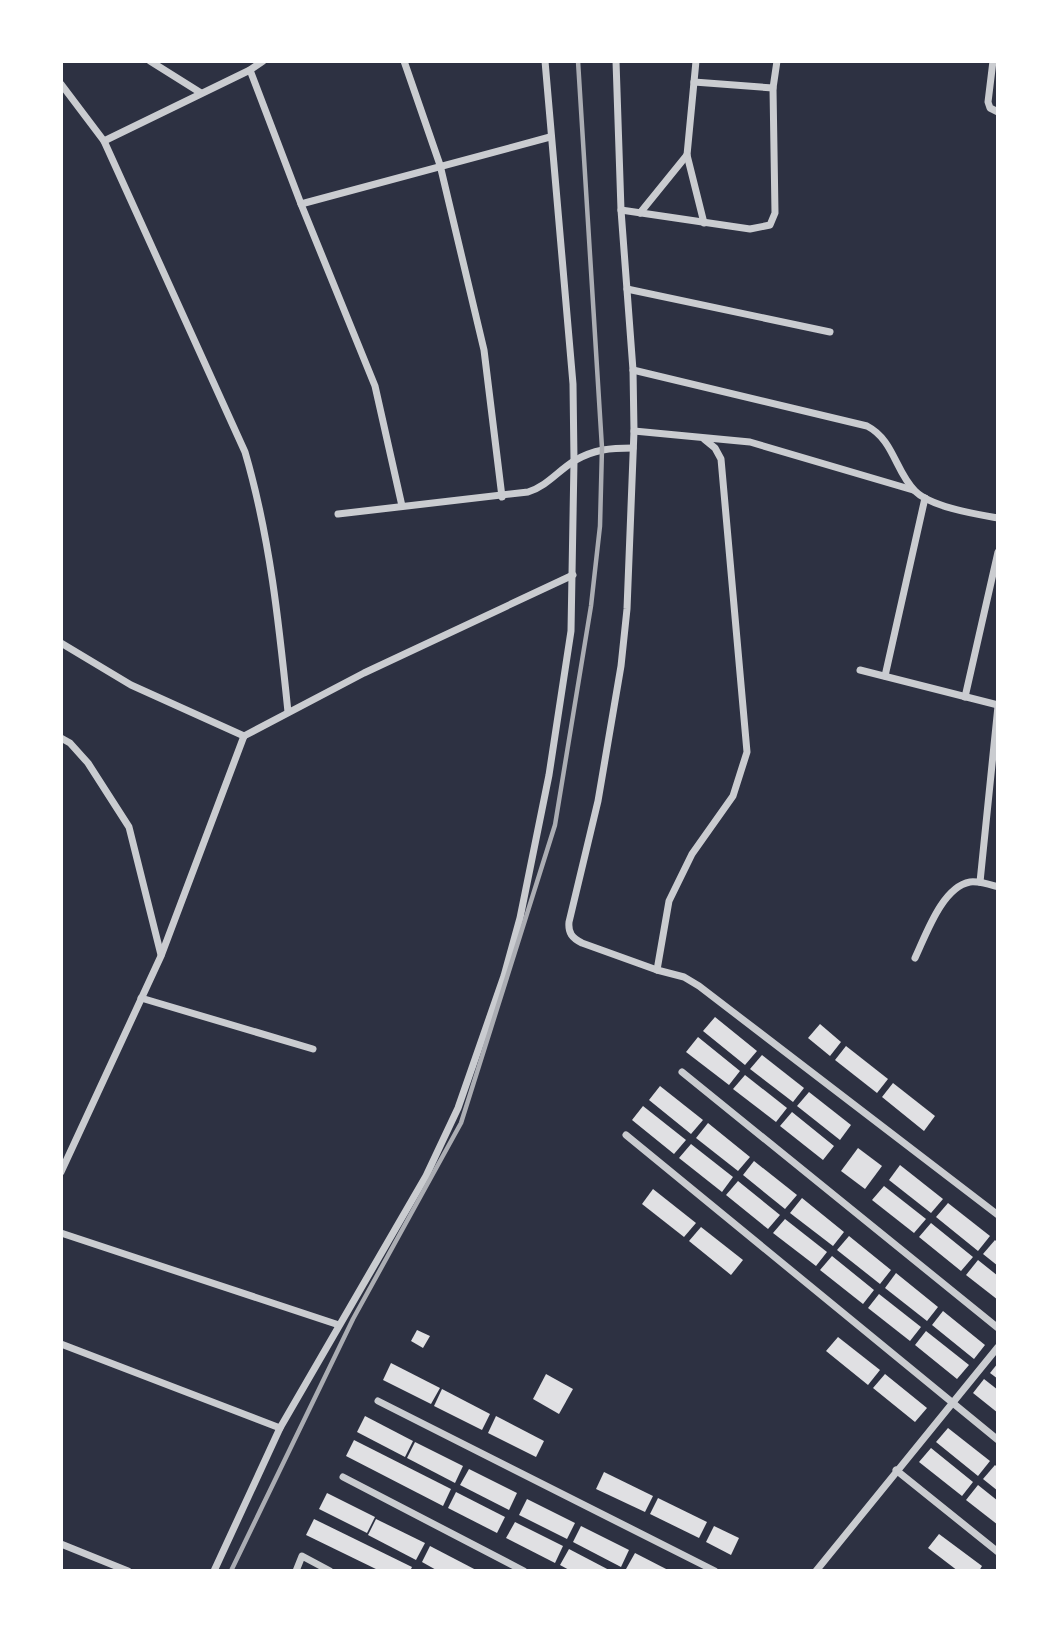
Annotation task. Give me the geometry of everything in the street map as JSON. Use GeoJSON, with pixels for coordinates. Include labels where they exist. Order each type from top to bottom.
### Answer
{"type":"FeatureCollection","features":[{"type":"Feature","properties":{"kind":"street"},"geometry":{"type":"LineString","coordinates":[[150,61],[201,93]]}},
{"type":"Feature","properties":{"kind":"street"},"geometry":{"type":"LineString","coordinates":[[104,141],[250,70],[263,61]]}},
{"type":"Feature","properties":{"kind":"street"},"geometry":{"type":"LineString","coordinates":[[404,61],[440,165],[484,350],[502,497]]}},
{"type":"Feature","properties":{"kind":"street"},"geometry":{"type":"LineString","coordinates":[[214,1571],[280,1428],[426,1176],[461,1099],[507,969],[520,918],[549,775],[571,631],[573,575],[571,360],[545,61]]}},
{"type":"Feature","properties":{"kind":"street"},"geometry":{"type":"LineString","coordinates":[[616,61],[621,210],[633,370],[634,431],[623,649],[598,802],[569,922],[571,936],[582,943],[684,977],[699,986],[998,1215]]}},
{"type":"Feature","properties":{"kind":"street"},"geometry":{"type":"LineString","coordinates":[[696,61],[687,155],[704,223]]}},
{"type":"Feature","properties":{"kind":"street"},"geometry":{"type":"LineString","coordinates":[[621,210],[704,223],[758,228],[771,225],[775,213],[774,88],[777,61]]}},
{"type":"Feature","properties":{"kind":"street"},"geometry":{"type":"LineString","coordinates":[[993,61],[988,103],[990,108],[998,112]]}},
{"type":"Feature","properties":{"kind":"street"},"geometry":{"type":"LineString","coordinates":[[250,70],[375,386],[402,506]]}},
{"type":"Feature","properties":{"kind":"street"},"geometry":{"type":"LineString","coordinates":[[694,82],[774,88]]}},
{"type":"Feature","properties":{"kind":"street"},"geometry":{"type":"LineString","coordinates":[[61,84],[104,141],[245,452],[270,556],[288,712]]}},
{"type":"Feature","properties":{"kind":"street"},"geometry":{"type":"LineString","coordinates":[[301,204],[550,137]]}},
{"type":"Feature","properties":{"kind":"street"},"geometry":{"type":"LineString","coordinates":[[640,213],[687,155]]}},
{"type":"Feature","properties":{"kind":"street"},"geometry":{"type":"LineString","coordinates":[[627,289],[830,332]]}},
{"type":"Feature","properties":{"kind":"street"},"geometry":{"type":"LineString","coordinates":[[633,370],[867,426],[886,442],[913,490]]}},
{"type":"Feature","properties":{"kind":"street"},"geometry":{"type":"LineString","coordinates":[[634,431],[738,440],[775,447],[913,490],[925,498],[998,518]]}},
{"type":"Feature","properties":{"kind":"street"},"geometry":{"type":"LineString","coordinates":[[657,970],[669,901],[692,854],[733,796],[747,752],[746,712],[733,603],[721,459],[715,448],[704,439]]}},
{"type":"Feature","properties":{"kind":"street"},"geometry":{"type":"LineString","coordinates":[[338,514],[528,492],[541,487],[574,461],[602,448],[633,448]]}},
{"type":"Feature","properties":{"kind":"street"},"geometry":{"type":"LineString","coordinates":[[885,676],[925,498]]}},
{"type":"Feature","properties":{"kind":"street"},"geometry":{"type":"LineString","coordinates":[[965,696],[998,552]]}},
{"type":"Feature","properties":{"kind":"street"},"geometry":{"type":"LineString","coordinates":[[61,1172],[161,956],[244,736],[364,673],[573,575]]}},
{"type":"Feature","properties":{"kind":"street"},"geometry":{"type":"LineString","coordinates":[[61,643],[131,685],[244,736]]}},
{"type":"Feature","properties":{"kind":"street"},"geometry":{"type":"LineString","coordinates":[[860,670],[998,706],[980,882]]}},
{"type":"Feature","properties":{"kind":"street"},"geometry":{"type":"LineString","coordinates":[[61,738],[70,743],[88,763],[129,827],[161,956]]}},
{"type":"Feature","properties":{"kind":"street"},"geometry":{"type":"LineString","coordinates":[[915,958],[939,908],[955,888],[969,882],[998,887]]}},
{"type":"Feature","properties":{"kind":"street"},"geometry":{"type":"LineString","coordinates":[[141,998],[313,1049]]}},
{"type":"Feature","properties":{"kind":"street"},"geometry":{"type":"LineString","coordinates":[[682,1072],[998,1328]]}},
{"type":"Feature","properties":{"kind":"street"},"geometry":{"type":"LineString","coordinates":[[625,1135],[998,1440]]}},
{"type":"Feature","properties":{"kind":"street"},"geometry":{"type":"LineString","coordinates":[[61,1233],[339,1325]]}},
{"type":"Feature","properties":{"kind":"street"},"geometry":{"type":"LineString","coordinates":[[61,1344],[280,1428]]}},
{"type":"Feature","properties":{"kind":"street"},"geometry":{"type":"LineString","coordinates":[[816,1571],[998,1347]]}},
{"type":"Feature","properties":{"kind":"street"},"geometry":{"type":"LineString","coordinates":[[378,1401],[715,1571]]}},
{"type":"Feature","properties":{"kind":"street"},"geometry":{"type":"LineString","coordinates":[[896,1470],[998,1552]]}},
{"type":"Feature","properties":{"kind":"street"},"geometry":{"type":"LineString","coordinates":[[343,1478],[524,1571]]}},
{"type":"Feature","properties":{"kind":"street"},"geometry":{"type":"LineString","coordinates":[[61,1544],[128,1571]]}},
{"type":"Feature","properties":{"kind":"street"},"geometry":{"type":"LineString","coordinates":[[296,1571],[302,1556],[330,1571]]}},
{"type":"Feature","properties":{"kind":"building"},"geometry":{"type":"Polygon","coordinates":[[[715,1017],[757,1051],[745,1065],[703,1031],[715,1017]]]}},
{"type":"Feature","properties":{"kind":"building"},"geometry":{"type":"Polygon","coordinates":[[[820,1024],[841,1042],[830,1056],[808,1038],[820,1024]]]}},
{"type":"Feature","properties":{"kind":"building"},"geometry":{"type":"Polygon","coordinates":[[[698,1037],[740,1071],[729,1085],[686,1052],[698,1037]]]}},
{"type":"Feature","properties":{"kind":"building"},"geometry":{"type":"Polygon","coordinates":[[[846,1046],[888,1079],[877,1093],[835,1060],[846,1046]]]}},
{"type":"Feature","properties":{"kind":"building"},"geometry":{"type":"Polygon","coordinates":[[[762,1055],[804,1088],[793,1102],[750,1069],[762,1055]]]}},
{"type":"Feature","properties":{"kind":"building"},"geometry":{"type":"Polygon","coordinates":[[[745,1075],[787,1108],[776,1122],[733,1089],[745,1075]]]}},
{"type":"Feature","properties":{"kind":"building"},"geometry":{"type":"Polygon","coordinates":[[[893,1083],[935,1116],[924,1131],[882,1097],[893,1083]]]}},
{"type":"Feature","properties":{"kind":"building"},"geometry":{"type":"Polygon","coordinates":[[[660,1086],[703,1120],[691,1134],[649,1100],[660,1086]]]}},
{"type":"Feature","properties":{"kind":"building"},"geometry":{"type":"Polygon","coordinates":[[[809,1092],[851,1125],[840,1140],[797,1106],[809,1092]]]}},
{"type":"Feature","properties":{"kind":"building"},"geometry":{"type":"Polygon","coordinates":[[[643,1106],[686,1140],[674,1154],[632,1120],[643,1106]]]}},
{"type":"Feature","properties":{"kind":"building"},"geometry":{"type":"Polygon","coordinates":[[[792,1112],[834,1146],[823,1160],[780,1126],[792,1112]]]}},
{"type":"Feature","properties":{"kind":"building"},"geometry":{"type":"Polygon","coordinates":[[[708,1123],[750,1157],[738,1171],[696,1138],[708,1123]]]}},
{"type":"Feature","properties":{"kind":"building"},"geometry":{"type":"Polygon","coordinates":[[[691,1144],[733,1177],[722,1192],[679,1158],[691,1144]]]}},
{"type":"Feature","properties":{"kind":"building"},"geometry":{"type":"Polygon","coordinates":[[[858,1148],[882,1166],[865,1189],[841,1171],[858,1148]]]}},
{"type":"Feature","properties":{"kind":"building"},"geometry":{"type":"Polygon","coordinates":[[[754,1161],[797,1195],[785,1209],[743,1175],[754,1161]]]}},
{"type":"Feature","properties":{"kind":"building"},"geometry":{"type":"Polygon","coordinates":[[[900,1165],[943,1199],[931,1213],[889,1180],[900,1165]]]}},
{"type":"Feature","properties":{"kind":"building"},"geometry":{"type":"Polygon","coordinates":[[[738,1181],[780,1215],[768,1229],[726,1195],[738,1181]]]}},
{"type":"Feature","properties":{"kind":"building"},"geometry":{"type":"Polygon","coordinates":[[[884,1186],[926,1219],[914,1233],[872,1200],[884,1186]]]}},
{"type":"Feature","properties":{"kind":"building"},"geometry":{"type":"Polygon","coordinates":[[[653,1189],[696,1223],[684,1237],[642,1204],[653,1189]]]}},
{"type":"Feature","properties":{"kind":"building"},"geometry":{"type":"Polygon","coordinates":[[[802,1198],[844,1232],[833,1246],[790,1213],[802,1198]]]}},
{"type":"Feature","properties":{"kind":"building"},"geometry":{"type":"Polygon","coordinates":[[[948,1203],[990,1236],[978,1251],[936,1217],[948,1203]]]}},
{"type":"Feature","properties":{"kind":"building"},"geometry":{"type":"Polygon","coordinates":[[[785,1219],[827,1252],[816,1266],[773,1233],[785,1219]]]}},
{"type":"Feature","properties":{"kind":"building"},"geometry":{"type":"Polygon","coordinates":[[[931,1223],[973,1257],[961,1271],[919,1237],[931,1223]]]}},
{"type":"Feature","properties":{"kind":"building"},"geometry":{"type":"Polygon","coordinates":[[[701,1227],[743,1260],[731,1275],[689,1241],[701,1227]]]}},
{"type":"Feature","properties":{"kind":"building"},"geometry":{"type":"Polygon","coordinates":[[[849,1236],[891,1270],[880,1284],[837,1250],[849,1236]]]}},
{"type":"Feature","properties":{"kind":"building"},"geometry":{"type":"Polygon","coordinates":[[[995,1240],[998,1243],[998,1266],[983,1254],[995,1240]]]}},
{"type":"Feature","properties":{"kind":"building"},"geometry":{"type":"Polygon","coordinates":[[[832,1256],[874,1290],[863,1304],[820,1270],[832,1256]]]}},
{"type":"Feature","properties":{"kind":"building"},"geometry":{"type":"Polygon","coordinates":[[[978,1260],[998,1276],[998,1300],[966,1275],[978,1260]]]}},
{"type":"Feature","properties":{"kind":"building"},"geometry":{"type":"Polygon","coordinates":[[[896,1273],[938,1307],[927,1321],[885,1288],[896,1273]]]}},
{"type":"Feature","properties":{"kind":"building"},"geometry":{"type":"Polygon","coordinates":[[[879,1294],[921,1327],[910,1341],[868,1308],[879,1294]]]}},
{"type":"Feature","properties":{"kind":"building"},"geometry":{"type":"Polygon","coordinates":[[[943,1311],[985,1345],[974,1359],[932,1325],[943,1311]]]}},
{"type":"Feature","properties":{"kind":"building"},"geometry":{"type":"Polygon","coordinates":[[[417,1330],[430,1336],[423,1348],[411,1341],[417,1330]]]}},
{"type":"Feature","properties":{"kind":"building"},"geometry":{"type":"Polygon","coordinates":[[[926,1331],[969,1365],[957,1379],[915,1345],[926,1331]]]}},
{"type":"Feature","properties":{"kind":"building"},"geometry":{"type":"Polygon","coordinates":[[[838,1337],[880,1370],[868,1385],[826,1351],[838,1337]]]}},
{"type":"Feature","properties":{"kind":"building"},"geometry":{"type":"Polygon","coordinates":[[[391,1363],[440,1388],[431,1404],[383,1380],[391,1363]]]}},
{"type":"Feature","properties":{"kind":"building"},"geometry":{"type":"Polygon","coordinates":[[[998,1363],[998,1379],[990,1373],[998,1363]]]}},
{"type":"Feature","properties":{"kind":"building"},"geometry":{"type":"Polygon","coordinates":[[[546,1374],[573,1389],[559,1414],[533,1399],[546,1374]]]}},
{"type":"Feature","properties":{"kind":"building"},"geometry":{"type":"Polygon","coordinates":[[[885,1374],[927,1408],[915,1422],[873,1388],[885,1374]]]}},
{"type":"Feature","properties":{"kind":"building"},"geometry":{"type":"Polygon","coordinates":[[[984,1379],[998,1390],[998,1413],[973,1393],[984,1379]]]}},
{"type":"Feature","properties":{"kind":"building"},"geometry":{"type":"Polygon","coordinates":[[[442,1389],[490,1414],[482,1430],[434,1406],[442,1389]]]}},
{"type":"Feature","properties":{"kind":"building"},"geometry":{"type":"Polygon","coordinates":[[[365,1416],[413,1441],[405,1457],[357,1432],[365,1416]]]}},
{"type":"Feature","properties":{"kind":"building"},"geometry":{"type":"Polygon","coordinates":[[[496,1416],[544,1441],[536,1457],[488,1433],[496,1416]]]}},
{"type":"Feature","properties":{"kind":"building"},"geometry":{"type":"Polygon","coordinates":[[[948,1428],[990,1461],[978,1476],[936,1442],[948,1428]]]}},
{"type":"Feature","properties":{"kind":"building"},"geometry":{"type":"Polygon","coordinates":[[[354,1440],[451,1489],[443,1506],[346,1456],[354,1440]]]}},
{"type":"Feature","properties":{"kind":"building"},"geometry":{"type":"Polygon","coordinates":[[[415,1442],[463,1466],[455,1483],[407,1458],[415,1442]]]}},
{"type":"Feature","properties":{"kind":"building"},"geometry":{"type":"Polygon","coordinates":[[[931,1448],[973,1482],[962,1496],[919,1462],[931,1448]]]}},
{"type":"Feature","properties":{"kind":"building"},"geometry":{"type":"Polygon","coordinates":[[[995,1465],[998,1468],[998,1491],[983,1479],[995,1465]]]}},
{"type":"Feature","properties":{"kind":"building"},"geometry":{"type":"Polygon","coordinates":[[[469,1469],[517,1493],[509,1510],[460,1485],[469,1469]]]}},
{"type":"Feature","properties":{"kind":"building"},"geometry":{"type":"Polygon","coordinates":[[[604,1472],[653,1496],[645,1512],[596,1489],[604,1472]]]}},
{"type":"Feature","properties":{"kind":"building"},"geometry":{"type":"Polygon","coordinates":[[[978,1485],[998,1501],[998,1525],[966,1500],[978,1485]]]}},
{"type":"Feature","properties":{"kind":"building"},"geometry":{"type":"Polygon","coordinates":[[[456,1492],[505,1517],[497,1533],[448,1508],[456,1492]]]}},
{"type":"Feature","properties":{"kind":"building"},"geometry":{"type":"Polygon","coordinates":[[[327,1493],[375,1517],[367,1533],[319,1509],[327,1493]]]}},
{"type":"Feature","properties":{"kind":"building"},"geometry":{"type":"Polygon","coordinates":[[[658,1498],[707,1522],[699,1538],[650,1514],[658,1498]]]}},
{"type":"Feature","properties":{"kind":"building"},"geometry":{"type":"Polygon","coordinates":[[[527,1499],[575,1523],[567,1539],[519,1515],[527,1499]]]}},
{"type":"Feature","properties":{"kind":"building"},"geometry":{"type":"Polygon","coordinates":[[[314,1519],[412,1567],[410,1571],[380,1571],[306,1535],[314,1519]]]}},
{"type":"Feature","properties":{"kind":"building"},"geometry":{"type":"Polygon","coordinates":[[[376,1519],[425,1543],[416,1560],[368,1535],[376,1519]]]}},
{"type":"Feature","properties":{"kind":"building"},"geometry":{"type":"Polygon","coordinates":[[[515,1522],[563,1546],[555,1563],[506,1538],[515,1522]]]}},
{"type":"Feature","properties":{"kind":"building"},"geometry":{"type":"Polygon","coordinates":[[[581,1526],[629,1550],[621,1567],[573,1542],[581,1526]]]}},
{"type":"Feature","properties":{"kind":"building"},"geometry":{"type":"Polygon","coordinates":[[[714,1526],[739,1538],[731,1555],[706,1542],[714,1526]]]}},
{"type":"Feature","properties":{"kind":"building"},"geometry":{"type":"Polygon","coordinates":[[[939,1534],[982,1566],[979,1571],[958,1571],[928,1548],[939,1534]]]}},
{"type":"Feature","properties":{"kind":"building"},"geometry":{"type":"Polygon","coordinates":[[[430,1546],[478,1571],[438,1571],[422,1562],[430,1546]]]}},
{"type":"Feature","properties":{"kind":"building"},"geometry":{"type":"Polygon","coordinates":[[[569,1549],[611,1571],[571,1571],[560,1565],[569,1549]]]}},
{"type":"Feature","properties":{"kind":"building"},"geometry":{"type":"Polygon","coordinates":[[[635,1553],[670,1571],[626,1569],[635,1553]]]}},
{"type":"Feature","properties":{"kind":"railway"},"geometry":{"type":"LineString","coordinates":[[231,1571],[353,1319],[461,1123],[555,825],[591,606],[600,526],[602,448],[578,61]]}}]}
